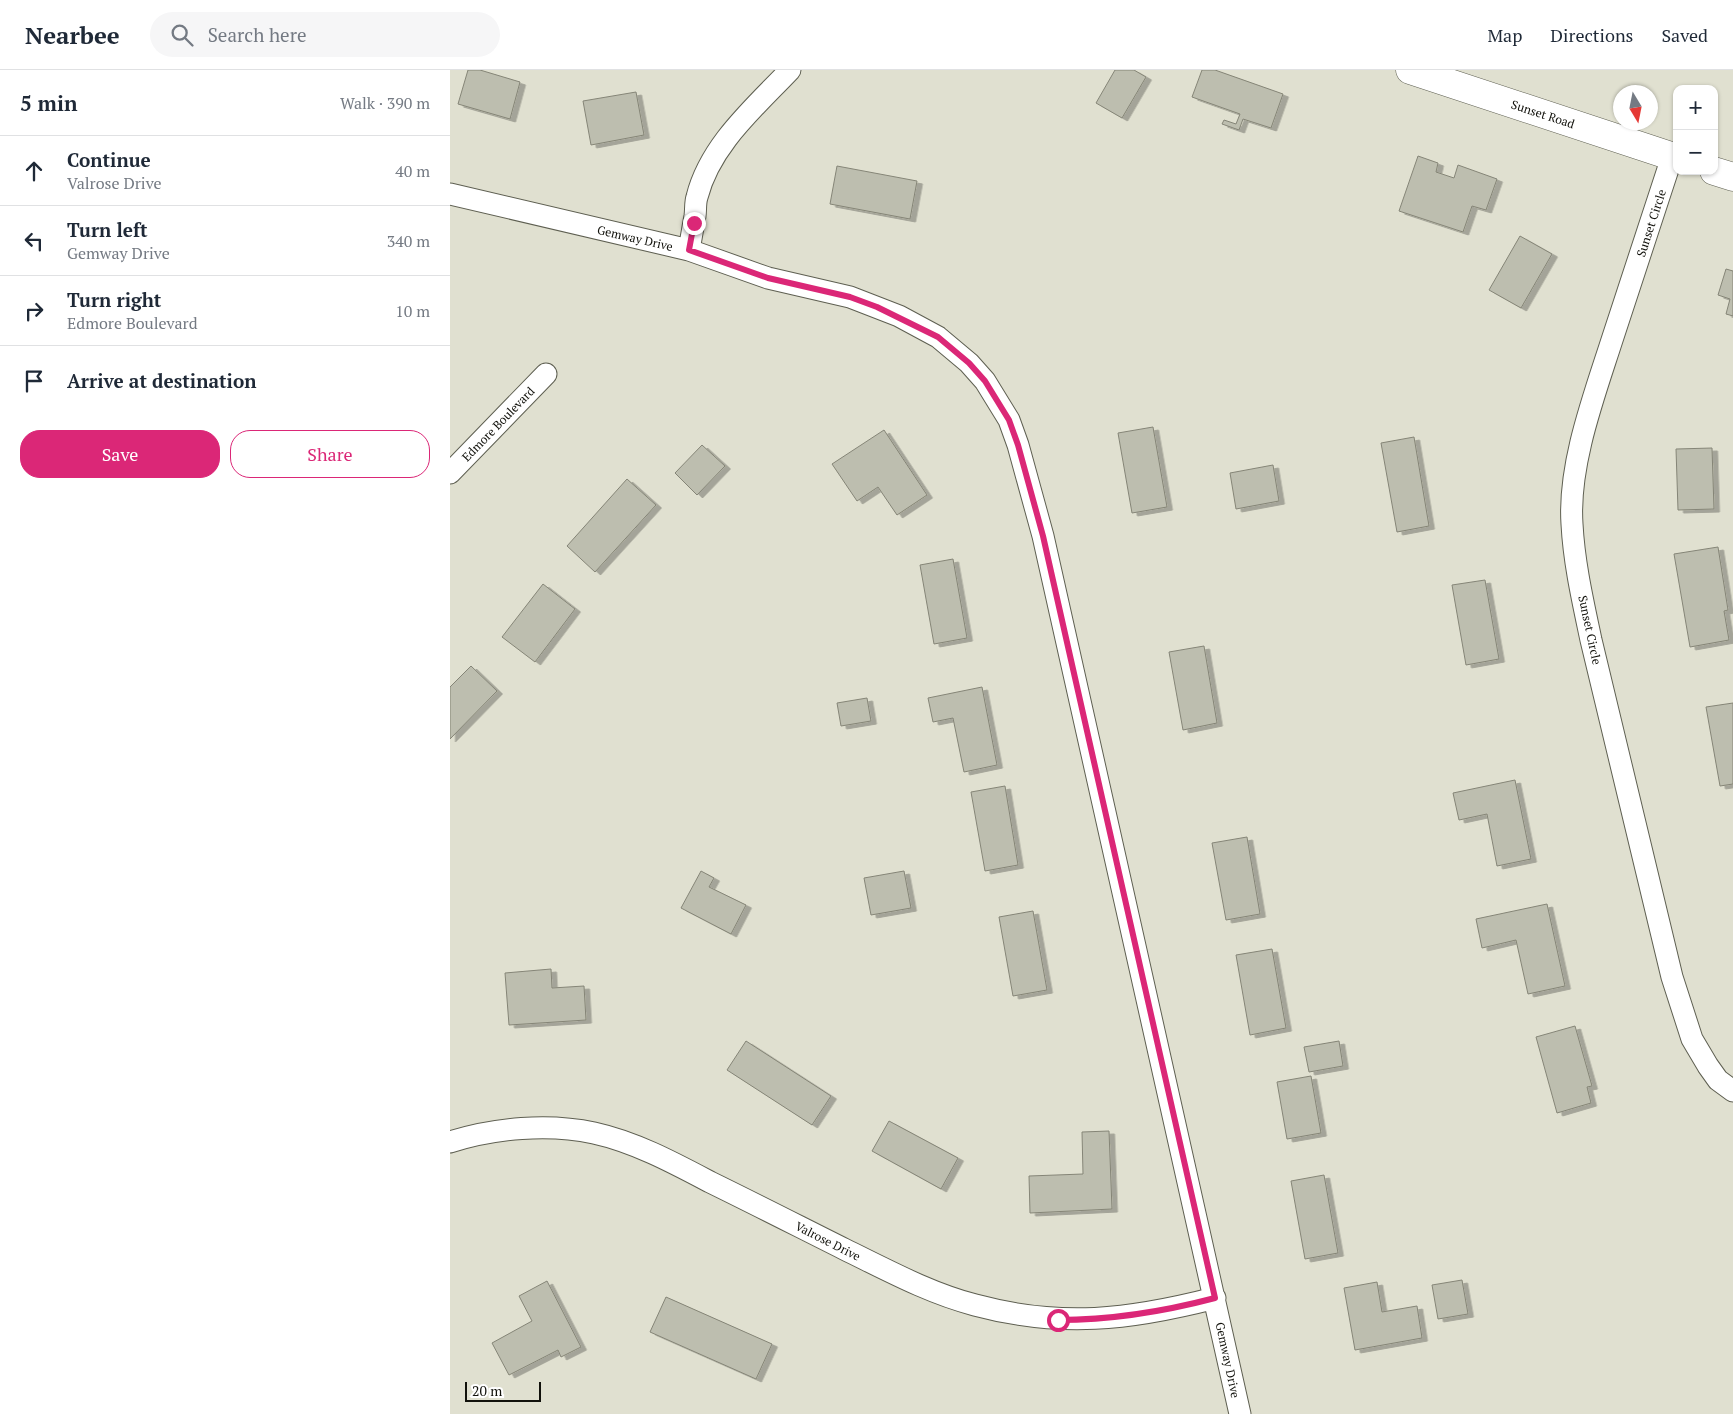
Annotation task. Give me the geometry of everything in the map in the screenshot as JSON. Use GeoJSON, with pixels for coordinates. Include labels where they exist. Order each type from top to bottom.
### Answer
{"type":"FeatureCollection","features":[{"type":"Feature","properties":{"kind":"main road","name":"Sunset Road"},"geometry":{"type":"LineString","coordinates":[[1410,70],[1673,157]]}},
{"type":"Feature","properties":{"kind":"main road"},"geometry":{"type":"LineString","coordinates":[[1718,172],[1733,177]]}},
{"type":"Feature","properties":{"kind":"street"},"geometry":{"type":"LineString","coordinates":[[689,250],[696,214],[696,198],[716,153],[730,134],[790,70]]}},
{"type":"Feature","properties":{"kind":"street","name":"Sunset Circle"},"geometry":{"type":"LineString","coordinates":[[1673,164],[1593,398],[1579,452],[1573,492],[1572,524],[1582,598],[1591,640],[1672,977],[1692,1039],[1718,1080],[1733,1091]]}},
{"type":"Feature","properties":{"kind":"street","name":"Gemway Drive"},"geometry":{"type":"LineString","coordinates":[[450,194],[689,250],[768,278],[850,297],[877,307],[938,337],[969,363],[985,381],[1009,420],[1018,445],[1043,536],[1240,1414]]}},
{"type":"Feature","properties":{"kind":"street","name":"Edmore Boulevard"},"geometry":{"type":"LineString","coordinates":[[450,473],[546,374]]}},
{"type":"Feature","properties":{"kind":"street","name":"Valrose Drive"},"geometry":{"type":"LineString","coordinates":[[450,1142],[494,1132],[541,1128],[562,1128],[602,1135],[624,1142],[682,1167],[904,1279],[944,1296],[1004,1312],[1058,1320],[1089,1320],[1167,1310],[1215,1298]]}},
{"type":"Feature","properties":{"kind":"building"},"geometry":{"type":"Polygon","coordinates":[[[468,70],[480,70],[520,82],[510,119],[458,104],[468,70]]]}},
{"type":"Feature","properties":{"kind":"building"},"geometry":{"type":"Polygon","coordinates":[[[1115,70],[1134,70],[1146,77],[1122,118],[1096,103],[1115,70]]]}},
{"type":"Feature","properties":{"kind":"building"},"geometry":{"type":"Polygon","coordinates":[[[1202,70],[1215,70],[1283,94],[1271,128],[1243,119],[1239,130],[1222,124],[1224,120],[1236,124],[1240,114],[1192,97],[1202,70]]]}},
{"type":"Feature","properties":{"kind":"building"},"geometry":{"type":"Polygon","coordinates":[[[636,92],[644,135],[591,145],[583,101],[636,92]]]}},
{"type":"Feature","properties":{"kind":"building"},"geometry":{"type":"Polygon","coordinates":[[[1418,156],[1438,163],[1436,172],[1454,178],[1458,165],[1497,179],[1486,210],[1472,206],[1463,232],[1399,211],[1418,156]]]}},
{"type":"Feature","properties":{"kind":"building"},"geometry":{"type":"Polygon","coordinates":[[[837,166],[917,181],[910,219],[830,204],[837,166]]]}},
{"type":"Feature","properties":{"kind":"building"},"geometry":{"type":"Polygon","coordinates":[[[1520,236],[1552,254],[1521,308],[1489,290],[1520,236]]]}},
{"type":"Feature","properties":{"kind":"building"},"geometry":{"type":"Polygon","coordinates":[[[1726,269],[1733,271],[1733,316],[1726,314],[1730,299],[1718,295],[1726,269]]]}},
{"type":"Feature","properties":{"kind":"building"},"geometry":{"type":"Polygon","coordinates":[[[1153,427],[1167,507],[1132,513],[1118,433],[1153,427]]]}},
{"type":"Feature","properties":{"kind":"building"},"geometry":{"type":"Polygon","coordinates":[[[884,430],[927,495],[897,515],[878,487],[857,501],[832,464],[884,430]]]}},
{"type":"Feature","properties":{"kind":"building"},"geometry":{"type":"Polygon","coordinates":[[[1414,437],[1429,526],[1397,532],[1381,443],[1414,437]]]}},
{"type":"Feature","properties":{"kind":"building"},"geometry":{"type":"Polygon","coordinates":[[[702,445],[725,466],[697,495],[675,473],[702,445]]]}},
{"type":"Feature","properties":{"kind":"building"},"geometry":{"type":"Polygon","coordinates":[[[1712,448],[1714,509],[1678,510],[1676,449],[1712,448]]]}},
{"type":"Feature","properties":{"kind":"building"},"geometry":{"type":"Polygon","coordinates":[[[1273,465],[1279,501],[1236,509],[1230,473],[1273,465]]]}},
{"type":"Feature","properties":{"kind":"building"},"geometry":{"type":"Polygon","coordinates":[[[627,479],[656,505],[595,572],[567,546],[627,479]]]}},
{"type":"Feature","properties":{"kind":"building"},"geometry":{"type":"Polygon","coordinates":[[[1718,547],[1728,610],[1724,611],[1729,640],[1690,647],[1674,554],[1718,547]]]}},
{"type":"Feature","properties":{"kind":"building"},"geometry":{"type":"Polygon","coordinates":[[[953,559],[967,638],[934,644],[920,565],[953,559]]]}},
{"type":"Feature","properties":{"kind":"building"},"geometry":{"type":"Polygon","coordinates":[[[1485,580],[1499,659],[1466,665],[1452,585],[1485,580]]]}},
{"type":"Feature","properties":{"kind":"building"},"geometry":{"type":"Polygon","coordinates":[[[543,584],[575,609],[535,662],[502,637],[543,584]]]}},
{"type":"Feature","properties":{"kind":"building"},"geometry":{"type":"Polygon","coordinates":[[[1204,646],[1217,723],[1183,730],[1169,652],[1204,646]]]}},
{"type":"Feature","properties":{"kind":"building"},"geometry":{"type":"Polygon","coordinates":[[[471,666],[497,691],[450,739],[450,687],[471,666]]]}},
{"type":"Feature","properties":{"kind":"building"},"geometry":{"type":"Polygon","coordinates":[[[982,687],[997,765],[964,772],[953,718],[933,722],[928,698],[982,687]]]}},
{"type":"Feature","properties":{"kind":"building"},"geometry":{"type":"Polygon","coordinates":[[[867,698],[871,721],[841,726],[837,703],[867,698]]]}},
{"type":"Feature","properties":{"kind":"building"},"geometry":{"type":"Polygon","coordinates":[[[1733,703],[1733,784],[1720,786],[1706,707],[1733,703]]]}},
{"type":"Feature","properties":{"kind":"building"},"geometry":{"type":"Polygon","coordinates":[[[1515,780],[1531,859],[1497,866],[1487,814],[1459,820],[1453,793],[1515,780]]]}},
{"type":"Feature","properties":{"kind":"building"},"geometry":{"type":"Polygon","coordinates":[[[1005,786],[1018,865],[985,871],[971,792],[1005,786]]]}},
{"type":"Feature","properties":{"kind":"building"},"geometry":{"type":"Polygon","coordinates":[[[1247,837],[1260,914],[1226,920],[1212,843],[1247,837]]]}},
{"type":"Feature","properties":{"kind":"building"},"geometry":{"type":"Polygon","coordinates":[[[701,871],[714,878],[709,887],[746,905],[731,934],[681,908],[701,871]]]}},
{"type":"Feature","properties":{"kind":"building"},"geometry":{"type":"Polygon","coordinates":[[[904,871],[911,908],[871,915],[864,878],[904,871]]]}},
{"type":"Feature","properties":{"kind":"building"},"geometry":{"type":"Polygon","coordinates":[[[1547,904],[1565,986],[1528,994],[1516,940],[1482,948],[1476,919],[1547,904]]]}},
{"type":"Feature","properties":{"kind":"building"},"geometry":{"type":"Polygon","coordinates":[[[1033,911],[1047,990],[1013,996],[999,917],[1033,911]]]}},
{"type":"Feature","properties":{"kind":"building"},"geometry":{"type":"Polygon","coordinates":[[[1272,949],[1286,1028],[1250,1035],[1236,955],[1272,949]]]}},
{"type":"Feature","properties":{"kind":"building"},"geometry":{"type":"Polygon","coordinates":[[[551,969],[552,988],[584,986],[586,1020],[509,1025],[505,973],[551,969]]]}},
{"type":"Feature","properties":{"kind":"building"},"geometry":{"type":"Polygon","coordinates":[[[1575,1026],[1592,1086],[1587,1087],[1591,1103],[1557,1113],[1536,1037],[1575,1026]]]}},
{"type":"Feature","properties":{"kind":"building"},"geometry":{"type":"Polygon","coordinates":[[[746,1041],[831,1096],[812,1125],[727,1070],[746,1041]]]}},
{"type":"Feature","properties":{"kind":"building"},"geometry":{"type":"Polygon","coordinates":[[[1339,1041],[1343,1066],[1309,1072],[1304,1047],[1339,1041]]]}},
{"type":"Feature","properties":{"kind":"building"},"geometry":{"type":"Polygon","coordinates":[[[1311,1076],[1321,1133],[1287,1139],[1277,1082],[1311,1076]]]}},
{"type":"Feature","properties":{"kind":"building"},"geometry":{"type":"Polygon","coordinates":[[[889,1121],[958,1158],[941,1189],[872,1151],[889,1121]]]}},
{"type":"Feature","properties":{"kind":"building"},"geometry":{"type":"Polygon","coordinates":[[[1109,1131],[1112,1209],[1030,1213],[1029,1176],[1083,1174],[1082,1132],[1109,1131]]]}},
{"type":"Feature","properties":{"kind":"building"},"geometry":{"type":"Polygon","coordinates":[[[1324,1175],[1338,1253],[1305,1259],[1291,1181],[1324,1175]]]}},
{"type":"Feature","properties":{"kind":"building"},"geometry":{"type":"Polygon","coordinates":[[[1462,1280],[1468,1314],[1438,1319],[1432,1285],[1462,1280]]]}},
{"type":"Feature","properties":{"kind":"building"},"geometry":{"type":"Polygon","coordinates":[[[547,1281],[581,1347],[561,1357],[558,1350],[509,1375],[492,1343],[532,1321],[519,1296],[547,1281]]]}},
{"type":"Feature","properties":{"kind":"building"},"geometry":{"type":"Polygon","coordinates":[[[1377,1282],[1382,1312],[1417,1306],[1422,1338],[1355,1350],[1344,1288],[1377,1282]]]}},
{"type":"Feature","properties":{"kind":"building"},"geometry":{"type":"Polygon","coordinates":[[[666,1297],[772,1344],[756,1379],[650,1332],[666,1297]]]}},
{"type":"Feature","properties":{"kind":"route"},"geometry":{"type":"LineString","coordinates":[[694,223],[689,250],[768,278],[850,297],[899,316],[938,337],[969,363],[985,381],[1009,420],[1018,445],[1043,536],[1215,1298],[1167,1310],[1127,1316],[1089,1320],[1058,1320]]}}]}
